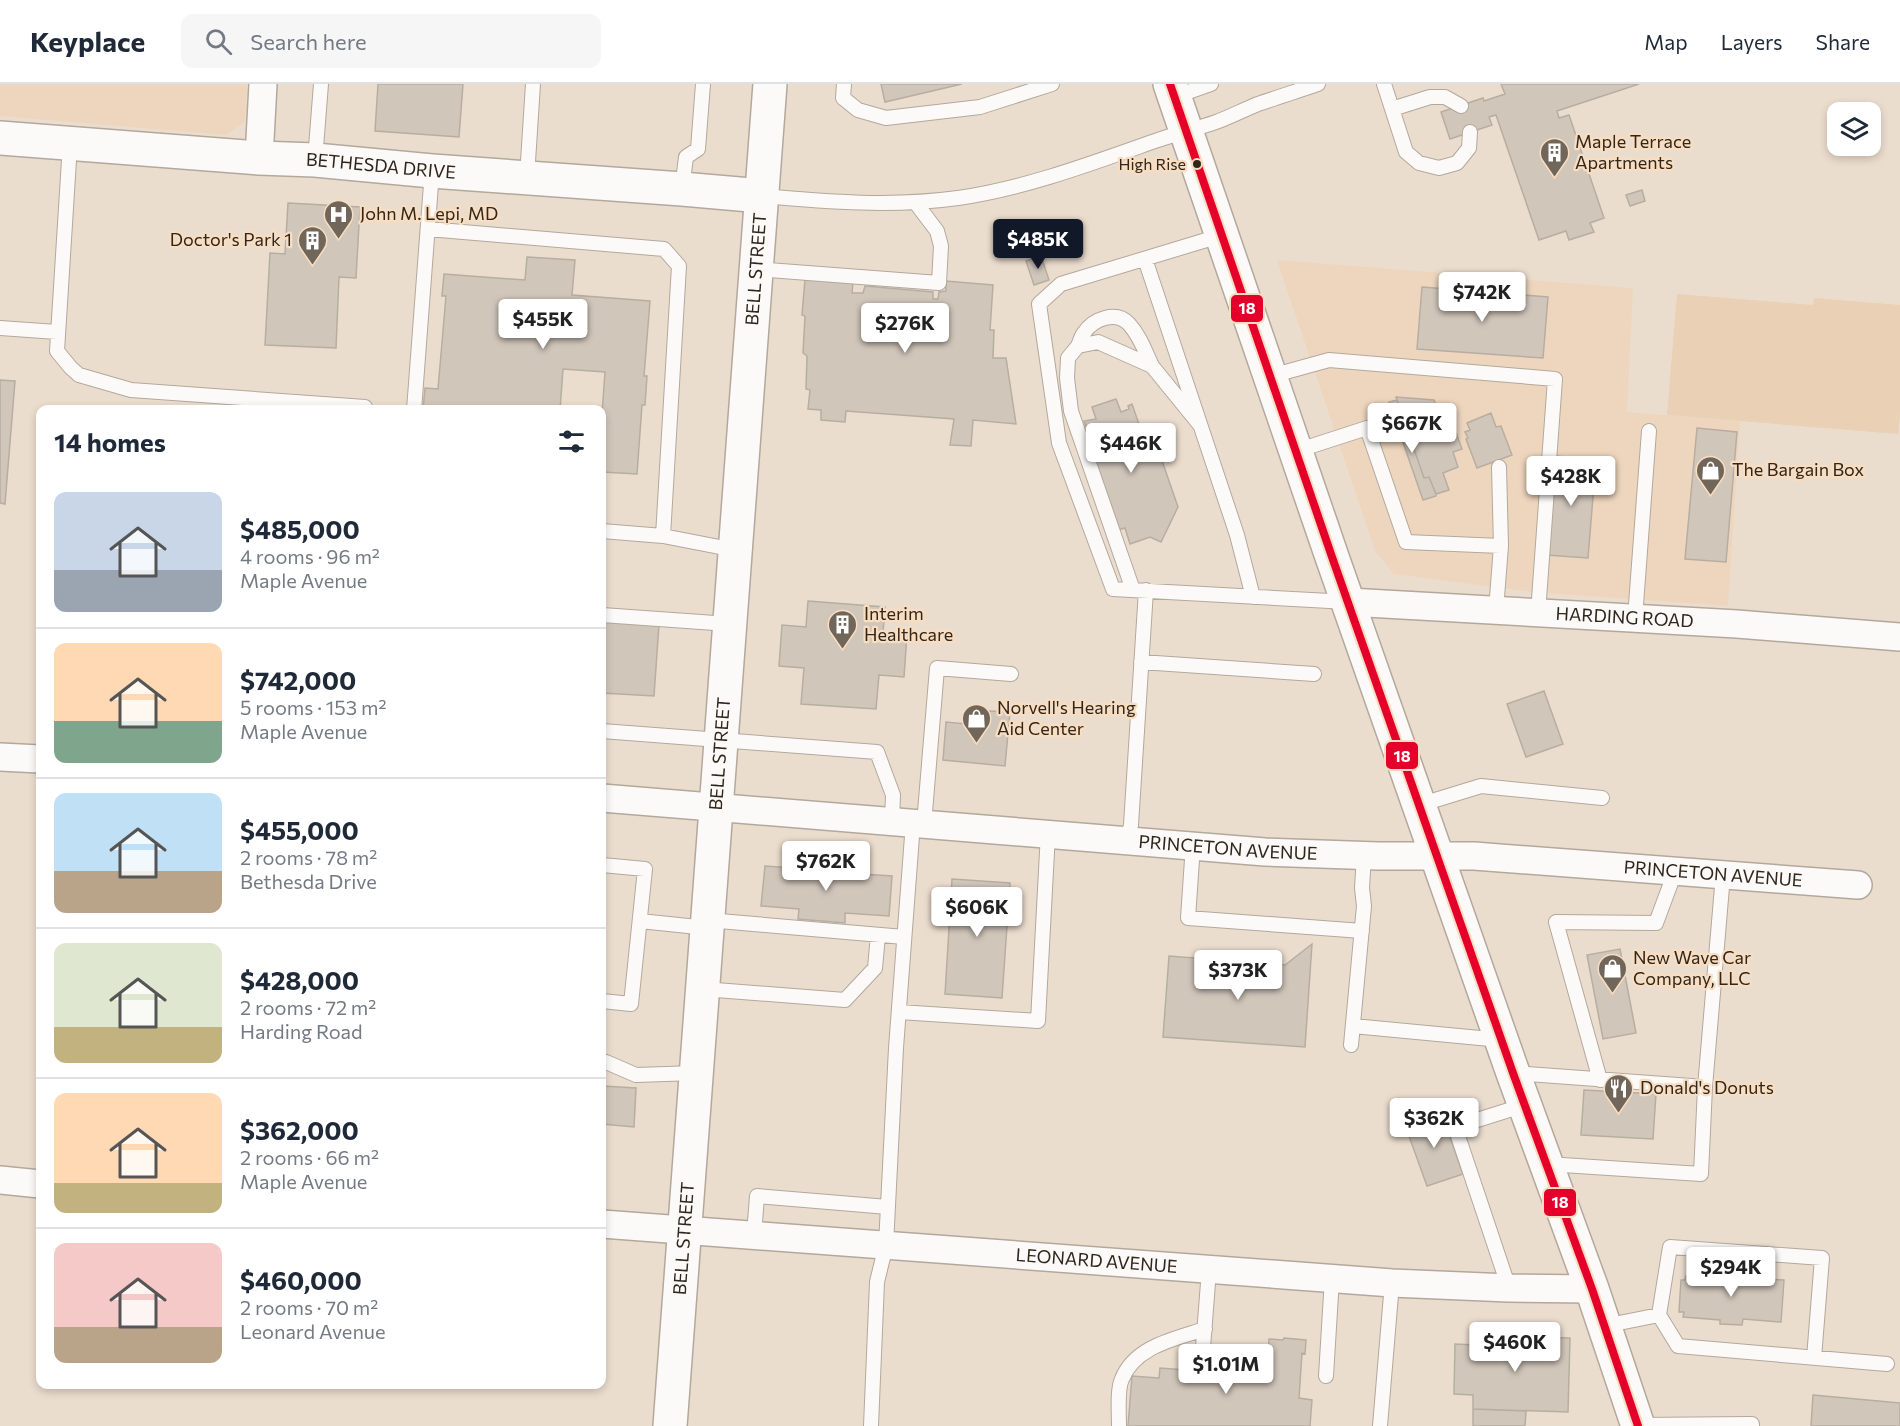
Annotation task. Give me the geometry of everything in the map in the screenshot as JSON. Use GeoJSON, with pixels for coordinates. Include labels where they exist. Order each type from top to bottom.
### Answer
{"type":"FeatureCollection","features":[{"type":"Feature","properties":{"kind":"street"},"geometry":{"type":"LineString","coordinates":[[259,158],[263,84]]}},
{"type":"Feature","properties":{"kind":"street","name":"BELL STREET"},"geometry":{"type":"LineString","coordinates":[[670,1426],[770,84]]}},
{"type":"Feature","properties":{"kind":"street"},"geometry":{"type":"LineString","coordinates":[[1172,90],[1419,805],[1592,1289],[1638,1426]]}},
{"type":"Feature","properties":{"kind":"street","name":"BETHESDA DRIVE"},"geometry":{"type":"LineString","coordinates":[[0,138],[259,158],[315,160],[762,196]]}},
{"type":"Feature","properties":{"kind":"street","name":"HARDING ROAD"},"geometry":{"type":"LineString","coordinates":[[1349,602],[1635,618],[1900,637]]}},
{"type":"Feature","properties":{"kind":"street"},"geometry":{"type":"LineString","coordinates":[[0,757],[36,759]]}},
{"type":"Feature","properties":{"kind":"street","name":"PRINCETON AVENUE"},"geometry":{"type":"LineString","coordinates":[[606,798],[1265,852],[1489,857],[1857,885]]}},
{"type":"Feature","properties":{"kind":"street"},"geometry":{"type":"LineString","coordinates":[[0,1180],[36,1184]]}},
{"type":"Feature","properties":{"kind":"street","name":"LEONARD AVENUE"},"geometry":{"type":"LineString","coordinates":[[606,1224],[1392,1283],[1592,1289]]}},
{"type":"Feature","properties":{"kind":"lane"},"geometry":{"type":"LineString","coordinates":[[315,160],[321,84]]}},
{"type":"Feature","properties":{"kind":"lane"},"geometry":{"type":"LineString","coordinates":[[527,177],[533,84]]}},
{"type":"Feature","properties":{"kind":"lane"},"geometry":{"type":"LineString","coordinates":[[682,189],[687,157],[698,149],[703,84]]}},
{"type":"Feature","properties":{"kind":"lane"},"geometry":{"type":"LineString","coordinates":[[844,84],[843,98],[858,110],[886,118],[980,107],[1052,84]]}},
{"type":"Feature","properties":{"kind":"lane"},"geometry":{"type":"LineString","coordinates":[[1172,90],[1211,84]]}},
{"type":"Feature","properties":{"kind":"lane"},"geometry":{"type":"LineString","coordinates":[[762,196],[827,202],[877,203],[915,202],[985,193],[1036,182],[1218,121],[1318,84]]}},
{"type":"Feature","properties":{"kind":"lane"},"geometry":{"type":"LineString","coordinates":[[1384,84],[1406,152],[1419,163],[1439,168],[1457,163],[1469,148],[1470,132]]}},
{"type":"Feature","properties":{"kind":"lane"},"geometry":{"type":"LineString","coordinates":[[1392,109],[1430,97],[1445,97],[1461,105]]}},
{"type":"Feature","properties":{"kind":"lane"},"geometry":{"type":"LineString","coordinates":[[70,144],[57,351],[71,368],[79,375],[130,390],[350,405]]}},
{"type":"Feature","properties":{"kind":"lane"},"geometry":{"type":"LineString","coordinates":[[414,405],[432,171]]}},
{"type":"Feature","properties":{"kind":"lane"},"geometry":{"type":"LineString","coordinates":[[756,269],[939,283],[941,246],[937,231],[915,202]]}},
{"type":"Feature","properties":{"kind":"lane"},"geometry":{"type":"LineString","coordinates":[[428,229],[664,249],[679,266],[663,536]]}},
{"type":"Feature","properties":{"kind":"lane"},"geometry":{"type":"LineString","coordinates":[[1223,235],[1061,284],[1039,304],[1059,443],[1113,589],[1349,602]]}},
{"type":"Feature","properties":{"kind":"lane"},"geometry":{"type":"LineString","coordinates":[[1145,259],[1245,559],[1253,597]]}},
{"type":"Feature","properties":{"kind":"lane"},"geometry":{"type":"LineString","coordinates":[[1127,840],[1131,825],[1141,662],[1139,590],[1071,411],[1067,378],[1068,358],[1078,346],[1083,333],[1096,321],[1110,316],[1127,321],[1139,337],[1152,366],[1200,425]]}},
{"type":"Feature","properties":{"kind":"lane"},"geometry":{"type":"LineString","coordinates":[[0,328],[57,332]]}},
{"type":"Feature","properties":{"kind":"lane"},"geometry":{"type":"LineString","coordinates":[[1078,346],[1098,342],[1152,366]]}},
{"type":"Feature","properties":{"kind":"lane"},"geometry":{"type":"LineString","coordinates":[[1271,376],[1329,360],[1555,379],[1538,613]]}},
{"type":"Feature","properties":{"kind":"lane"},"geometry":{"type":"LineString","coordinates":[[1296,450],[1366,428],[1406,542],[1502,546]]}},
{"type":"Feature","properties":{"kind":"lane"},"geometry":{"type":"LineString","coordinates":[[1635,618],[1649,431]]}},
{"type":"Feature","properties":{"kind":"lane"},"geometry":{"type":"LineString","coordinates":[[1496,610],[1502,546],[1499,467]]}},
{"type":"Feature","properties":{"kind":"lane"},"geometry":{"type":"LineString","coordinates":[[606,531],[663,536],[735,550]]}},
{"type":"Feature","properties":{"kind":"lane"},"geometry":{"type":"LineString","coordinates":[[606,615],[729,624]]}},
{"type":"Feature","properties":{"kind":"lane"},"geometry":{"type":"LineString","coordinates":[[1141,662],[1314,674]]}},
{"type":"Feature","properties":{"kind":"lane"},"geometry":{"type":"LineString","coordinates":[[871,1426],[877,1282],[886,1245],[909,823],[937,668],[1011,674]]}},
{"type":"Feature","properties":{"kind":"lane"},"geometry":{"type":"LineString","coordinates":[[606,731],[877,752],[893,795],[909,823]]}},
{"type":"Feature","properties":{"kind":"lane"},"geometry":{"type":"LineString","coordinates":[[1419,805],[1481,786],[1602,798]]}},
{"type":"Feature","properties":{"kind":"lane"},"geometry":{"type":"LineString","coordinates":[[899,1011],[1038,1021],[1048,833]]}},
{"type":"Feature","properties":{"kind":"lane"},"geometry":{"type":"LineString","coordinates":[[1193,845],[1188,918],[1362,931]]}},
{"type":"Feature","properties":{"kind":"lane"},"geometry":{"type":"LineString","coordinates":[[1352,1045],[1364,906],[1362,888],[1364,855]]}},
{"type":"Feature","properties":{"kind":"lane"},"geometry":{"type":"LineString","coordinates":[[606,865],[645,869],[631,1004],[606,1001]]}},
{"type":"Feature","properties":{"kind":"lane"},"geometry":{"type":"LineString","coordinates":[[1600,1080],[1556,921],[1656,923],[1675,872]]}},
{"type":"Feature","properties":{"kind":"lane"},"geometry":{"type":"LineString","coordinates":[[1546,1164],[1701,1174],[1705,1087],[1723,875]]}},
{"type":"Feature","properties":{"kind":"lane"},"geometry":{"type":"LineString","coordinates":[[640,921],[904,937]]}},
{"type":"Feature","properties":{"kind":"lane"},"geometry":{"type":"LineString","coordinates":[[703,989],[845,1000],[875,968],[878,935]]}},
{"type":"Feature","properties":{"kind":"lane"},"geometry":{"type":"LineString","coordinates":[[1353,1026],[1502,1040]]}},
{"type":"Feature","properties":{"kind":"lane"},"geometry":{"type":"LineString","coordinates":[[606,1063],[636,1075],[696,1073]]}},
{"type":"Feature","properties":{"kind":"lane"},"geometry":{"type":"LineString","coordinates":[[1514,1072],[1705,1087]]}},
{"type":"Feature","properties":{"kind":"lane"},"geometry":{"type":"LineString","coordinates":[[1509,1288],[1455,1127],[1525,1105]]}},
{"type":"Feature","properties":{"kind":"lane"},"geometry":{"type":"LineString","coordinates":[[754,1235],[757,1196],[888,1207]]}},
{"type":"Feature","properties":{"kind":"lane"},"geometry":{"type":"LineString","coordinates":[[1814,1358],[1822,1258],[1670,1247],[1659,1315],[1678,1346],[1814,1358],[1887,1364]]}},
{"type":"Feature","properties":{"kind":"lane"},"geometry":{"type":"LineString","coordinates":[[1202,1360],[1209,1270]]}},
{"type":"Feature","properties":{"kind":"lane"},"geometry":{"type":"LineString","coordinates":[[1326,1376],[1332,1278]]}},
{"type":"Feature","properties":{"kind":"lane"},"geometry":{"type":"LineString","coordinates":[[1380,1426],[1392,1283]]}},
{"type":"Feature","properties":{"kind":"lane"},"geometry":{"type":"LineString","coordinates":[[1604,1326],[1659,1315]]}},
{"type":"Feature","properties":{"kind":"lane"},"geometry":{"type":"LineString","coordinates":[[1119,1426],[1121,1380],[1131,1363],[1149,1348],[1204,1329]]}},
{"type":"Feature","properties":{"kind":"lane"},"geometry":{"type":"LineString","coordinates":[[1638,1426],[1752,1424],[1752,1426]]}},
{"type":"Feature","properties":{"kind":"shaded area"},"geometry":{"type":"Polygon","coordinates":[[[0,84],[247,84],[245,122],[226,135],[0,116],[0,84]]]}},
{"type":"Feature","properties":{"kind":"shaded area"},"geometry":{"type":"Polygon","coordinates":[[[1277,260],[1633,288],[1627,412],[1740,421],[1728,606],[1532,592],[1394,574],[1375,551],[1277,260]]]}},
{"type":"Feature","properties":{"kind":"shaded area"},"geometry":{"type":"Polygon","coordinates":[[[1677,294],[1813,305],[1814,298],[1900,305],[1898,434],[1667,415],[1677,294]]]}},
{"type":"Feature","properties":{"kind":"building"},"geometry":{"type":"Polygon","coordinates":[[[378,84],[463,84],[459,137],[375,131],[378,84]]]}},
{"type":"Feature","properties":{"kind":"building"},"geometry":{"type":"Polygon","coordinates":[[[881,84],[962,84],[885,102],[881,84]]]}},
{"type":"Feature","properties":{"kind":"building","name":"Maple Terrace Apartments"},"geometry":{"type":"Polygon","coordinates":[[[1501,84],[1639,84],[1557,111],[1559,118],[1569,115],[1604,218],[1590,223],[1594,232],[1569,240],[1566,231],[1539,240],[1496,115],[1489,117],[1492,125],[1450,139],[1441,112],[1483,98],[1484,101],[1505,94],[1501,84]]]}},
{"type":"Feature","properties":{"kind":"building"},"geometry":{"type":"Polygon","coordinates":[[[1642,190],[1645,201],[1630,206],[1626,195],[1642,190]]]}},
{"type":"Feature","properties":{"kind":"building","name":"Doctor's Park 1"},"geometry":{"type":"Polygon","coordinates":[[[288,203],[360,207],[356,278],[339,277],[336,348],[265,345],[270,253],[285,254],[288,203]]]}},
{"type":"Feature","properties":{"kind":"building"},"geometry":{"type":"Polygon","coordinates":[[[1041,256],[1049,280],[1034,285],[1026,261],[1041,256]]]}},
{"type":"Feature","properties":{"kind":"building"},"geometry":{"type":"Polygon","coordinates":[[[527,257],[575,260],[572,295],[650,301],[644,376],[647,376],[645,405],[642,405],[637,474],[606,472],[606,405],[603,405],[605,372],[563,369],[560,405],[423,405],[425,388],[438,389],[446,296],[442,296],[444,274],[525,280],[527,257]]]}},
{"type":"Feature","properties":{"kind":"building"},"geometry":{"type":"Polygon","coordinates":[[[805,279],[853,282],[852,293],[863,293],[865,286],[933,292],[933,299],[938,299],[939,292],[946,291],[946,281],[993,285],[990,330],[994,330],[993,358],[1006,358],[1016,424],[973,420],[971,446],[950,445],[954,419],[846,411],[845,422],[821,420],[821,410],[808,409],[810,390],[806,389],[807,356],[803,353],[805,316],[802,315],[805,279]]]}},
{"type":"Feature","properties":{"kind":"building"},"geometry":{"type":"Polygon","coordinates":[[[1422,287],[1548,297],[1543,358],[1417,349],[1422,287]]]}},
{"type":"Feature","properties":{"kind":"building"},"geometry":{"type":"Polygon","coordinates":[[[0,380],[15,381],[5,504],[0,503],[0,380]]]}},
{"type":"Feature","properties":{"kind":"building"},"geometry":{"type":"Polygon","coordinates":[[[1396,397],[1434,400],[1447,433],[1455,430],[1462,449],[1453,452],[1458,467],[1443,473],[1449,490],[1436,494],[1429,477],[1424,478],[1396,397]]]}},
{"type":"Feature","properties":{"kind":"building"},"geometry":{"type":"Polygon","coordinates":[[[1116,399],[1121,412],[1129,409],[1128,406],[1132,404],[1150,456],[1159,452],[1178,507],[1161,542],[1150,537],[1130,544],[1125,528],[1118,530],[1090,449],[1094,448],[1084,421],[1096,419],[1092,407],[1116,399]]]}},
{"type":"Feature","properties":{"kind":"building"},"geometry":{"type":"Polygon","coordinates":[[[1397,400],[1424,478],[1429,477],[1436,496],[1423,500],[1389,402],[1397,400]]]}},
{"type":"Feature","properties":{"kind":"building"},"geometry":{"type":"Polygon","coordinates":[[[1491,413],[1496,427],[1501,426],[1512,455],[1477,468],[1466,439],[1468,438],[1465,432],[1470,430],[1467,423],[1491,413]]]}},
{"type":"Feature","properties":{"kind":"building","name":"The Bargain Box"},"geometry":{"type":"Polygon","coordinates":[[[1697,428],[1737,432],[1726,562],[1685,559],[1697,428]]]}},
{"type":"Feature","properties":{"kind":"building"},"geometry":{"type":"Polygon","coordinates":[[[1555,456],[1596,460],[1588,558],[1547,555],[1555,456]]]}},
{"type":"Feature","properties":{"kind":"building","name":"Interim Healthcare"},"geometry":{"type":"Polygon","coordinates":[[[808,601],[885,607],[883,633],[907,634],[904,677],[879,675],[876,709],[801,704],[804,668],[779,666],[782,625],[806,627],[808,601]]]}},
{"type":"Feature","properties":{"kind":"building"},"geometry":{"type":"Polygon","coordinates":[[[606,621],[659,624],[654,696],[606,693],[606,621]]]}},
{"type":"Feature","properties":{"kind":"building"},"geometry":{"type":"Polygon","coordinates":[[[1544,691],[1563,744],[1526,757],[1507,704],[1544,691]]]}},
{"type":"Feature","properties":{"kind":"building","name":"Norvell's Hearing Aid Center"},"geometry":{"type":"Polygon","coordinates":[[[989,711],[1010,712],[1005,766],[943,760],[946,722],[988,726],[989,711]]]}},
{"type":"Feature","properties":{"kind":"building"},"geometry":{"type":"Polygon","coordinates":[[[809,864],[847,866],[847,873],[892,876],[889,916],[845,913],[845,923],[798,919],[799,909],[761,906],[765,866],[809,869],[809,864]]]}},
{"type":"Feature","properties":{"kind":"building"},"geometry":{"type":"Polygon","coordinates":[[[952,879],[1010,883],[1002,998],[945,994],[952,879]]]}},
{"type":"Feature","properties":{"kind":"building"},"geometry":{"type":"Polygon","coordinates":[[[1312,944],[1305,1047],[1163,1037],[1169,956],[1285,965],[1312,944]]]}},
{"type":"Feature","properties":{"kind":"building","name":"New Wave Car Company, LLC"},"geometry":{"type":"Polygon","coordinates":[[[1620,949],[1636,1033],[1603,1039],[1587,955],[1620,949]]]}},
{"type":"Feature","properties":{"kind":"building"},"geometry":{"type":"Polygon","coordinates":[[[606,1086],[636,1088],[634,1127],[606,1124],[606,1086]]]}},
{"type":"Feature","properties":{"kind":"building","name":"Donald's Donuts"},"geometry":{"type":"Polygon","coordinates":[[[1584,1090],[1656,1094],[1653,1139],[1581,1135],[1584,1090]]]}},
{"type":"Feature","properties":{"kind":"building"},"geometry":{"type":"Polygon","coordinates":[[[1441,1112],[1463,1174],[1427,1186],[1405,1125],[1441,1112]]]}},
{"type":"Feature","properties":{"kind":"building"},"geometry":{"type":"Polygon","coordinates":[[[1707,1271],[1745,1274],[1744,1278],[1784,1280],[1781,1322],[1743,1319],[1742,1325],[1720,1324],[1720,1320],[1683,1317],[1684,1312],[1679,1312],[1681,1280],[1685,1280],[1686,1276],[1707,1277],[1707,1271]]]}},
{"type":"Feature","properties":{"kind":"building"},"geometry":{"type":"Polygon","coordinates":[[[1476,1336],[1570,1338],[1568,1412],[1473,1409],[1473,1395],[1454,1394],[1455,1344],[1476,1345],[1476,1336]]]}},
{"type":"Feature","properties":{"kind":"building"},"geometry":{"type":"Polygon","coordinates":[[[1284,1338],[1306,1340],[1305,1354],[1302,1353],[1299,1398],[1312,1400],[1310,1426],[1128,1426],[1132,1376],[1159,1378],[1160,1368],[1267,1376],[1269,1339],[1283,1340],[1284,1338]]]}},
{"type":"Feature","properties":{"kind":"building"},"geometry":{"type":"Polygon","coordinates":[[[1813,1395],[1900,1403],[1900,1426],[1811,1426],[1813,1395]]]}},
{"type":"Feature","properties":{"kind":"building"},"geometry":{"type":"Polygon","coordinates":[[[1473,1409],[1526,1411],[1525,1426],[1473,1426],[1473,1409]]]}},
{"type":"Feature","properties":{"kind":"transit line","name":"18"},"geometry":{"type":"LineString","coordinates":[[1170,84],[1332,557],[1513,1073],[1592,1289],[1638,1426]]}},
{"type":"Feature","properties":{"kind":"place","name":"High Rise"},"geometry":{"type":"Point","coordinates":[1197,164]}},
{"type":"Feature","properties":{"kind":"place","name":"Maple Terrace Apartments"},"geometry":{"type":"Point","coordinates":[1554,178]}},
{"type":"Feature","properties":{"kind":"place","name":"John M. Lepi, MD"},"geometry":{"type":"Point","coordinates":[339,240]}},
{"type":"Feature","properties":{"kind":"place","name":"Doctor's Park 1"},"geometry":{"type":"Point","coordinates":[313,266]}},
{"type":"Feature","properties":{"kind":"place","name":"The Bargain Box"},"geometry":{"type":"Point","coordinates":[1711,496]}},
{"type":"Feature","properties":{"kind":"place","name":"Interim Healthcare"},"geometry":{"type":"Point","coordinates":[843,650]}},
{"type":"Feature","properties":{"kind":"place","name":"Norvell's Hearing Aid Center"},"geometry":{"type":"Point","coordinates":[976,744]}},
{"type":"Feature","properties":{"kind":"place","name":"New Wave Car Company, LLC"},"geometry":{"type":"Point","coordinates":[1612,994]}},
{"type":"Feature","properties":{"kind":"place","name":"Donald's Donuts"},"geometry":{"type":"Point","coordinates":[1619,1114]}}]}
